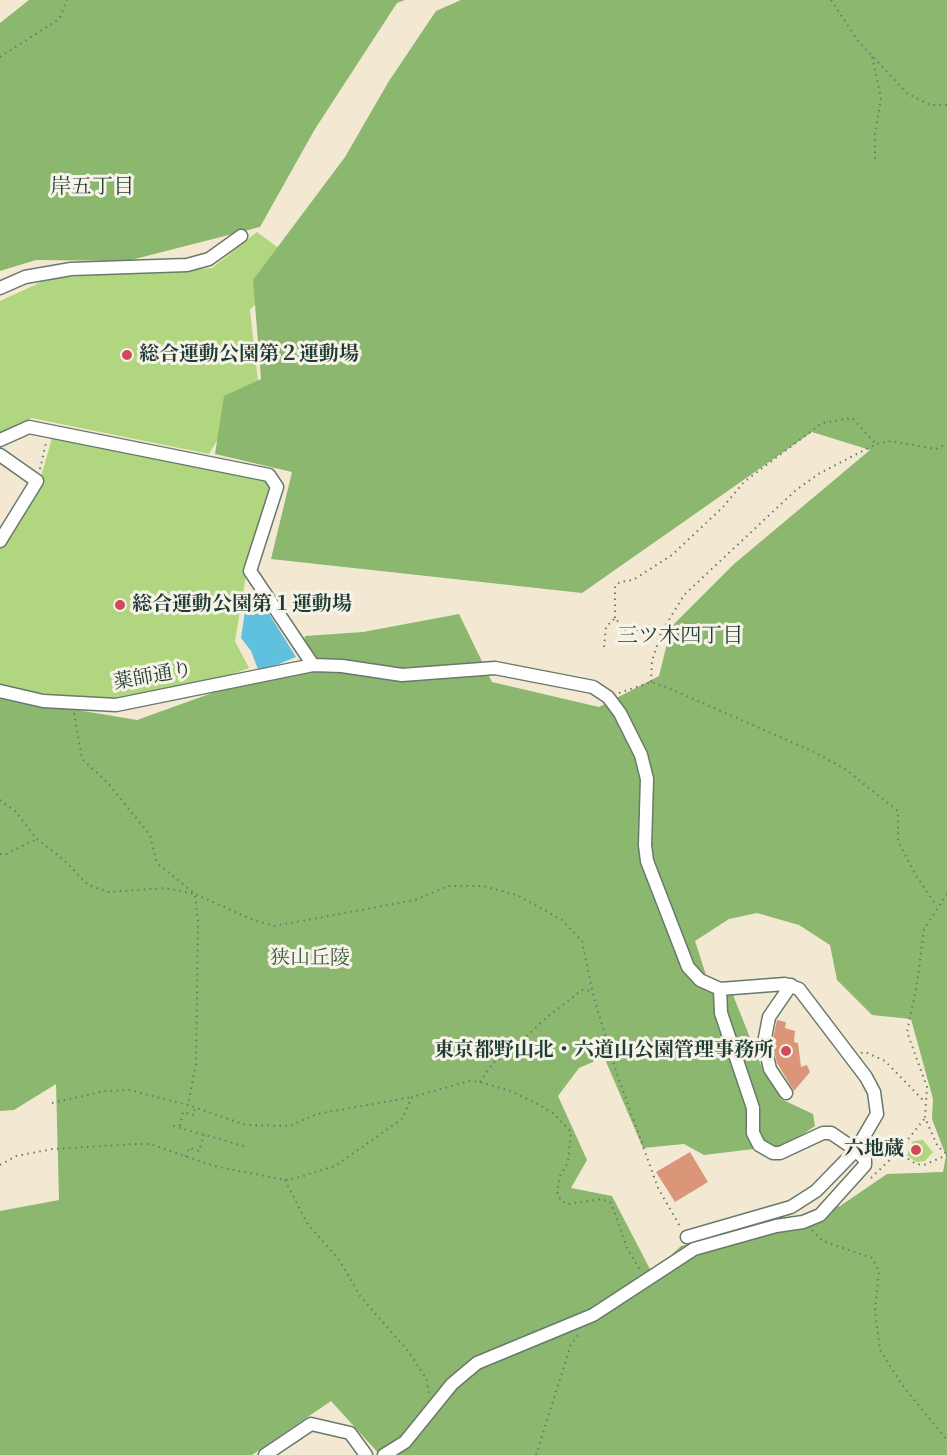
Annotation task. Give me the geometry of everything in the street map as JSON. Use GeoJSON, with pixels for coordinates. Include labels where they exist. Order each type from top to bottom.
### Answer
{"type":"FeatureCollection","features":[{"type":"Feature","properties":{"kind":"street"},"geometry":{"type":"LineString","coordinates":[[0,288],[25,277],[62,270],[187,265],[209,259],[241,236]]}},
{"type":"Feature","properties":{"kind":"street"},"geometry":{"type":"LineString","coordinates":[[0,440],[29,428],[269,475],[276,487],[250,571],[313,665]]}},
{"type":"Feature","properties":{"kind":"street"},"geometry":{"type":"LineString","coordinates":[[0,455],[37,481],[0,541]]}},
{"type":"Feature","properties":{"kind":"street","name":"薬師通り"},"geometry":{"type":"LineString","coordinates":[[0,691],[43,701],[116,705],[313,665],[342,666],[402,675],[495,668],[512,669],[572,681],[592,687],[608,697]]}},
{"type":"Feature","properties":{"kind":"street"},"geometry":{"type":"LineString","coordinates":[[608,697],[621,713],[641,755],[647,779],[646,861],[688,968],[700,980],[720,988],[791,985],[806,997],[850,1054],[874,1092],[878,1114],[856,1150],[816,1191],[791,1207],[687,1237]]}},
{"type":"Feature","properties":{"kind":"street"},"geometry":{"type":"LineString","coordinates":[[786,1093],[770,1070],[764,1043],[770,1017],[791,985]]}},
{"type":"Feature","properties":{"kind":"street"},"geometry":{"type":"LineString","coordinates":[[384,1455],[405,1442],[452,1384],[477,1363],[593,1315],[647,1282],[694,1249],[767,1228],[803,1222],[820,1215],[865,1165],[865,1160],[842,1138],[823,1132],[780,1152],[773,1153],[759,1145],[753,1133],[753,1108],[721,1012],[720,988]]}},
{"type":"Feature","properties":{"kind":"street"},"geometry":{"type":"LineString","coordinates":[[265,1455],[311,1424],[350,1433],[366,1455]]}},
{"type":"Feature","properties":{"kind":"path"},"geometry":{"type":"LineString","coordinates":[[0,57],[58,19],[68,0]]}},
{"type":"Feature","properties":{"kind":"path"},"geometry":{"type":"LineString","coordinates":[[831,0],[858,41],[917,101],[930,105],[947,105]]}},
{"type":"Feature","properties":{"kind":"path"},"geometry":{"type":"LineString","coordinates":[[872,57],[881,98],[875,133],[875,162]]}},
{"type":"Feature","properties":{"kind":"path"},"geometry":{"type":"LineString","coordinates":[[663,630],[625,630],[615,618],[615,586],[620,582],[633,580],[672,555],[723,507],[744,482],[822,423],[852,418],[876,444]]}},
{"type":"Feature","properties":{"kind":"path"},"geometry":{"type":"LineString","coordinates":[[651,682],[652,661],[663,630],[684,596],[796,490],[820,473],[876,444],[891,441],[936,449],[947,444]]}},
{"type":"Feature","properties":{"kind":"path"},"geometry":{"type":"LineString","coordinates":[[37,481],[46,442]]}},
{"type":"Feature","properties":{"kind":"path"},"geometry":{"type":"LineString","coordinates":[[604,647],[606,627],[615,618]]}},
{"type":"Feature","properties":{"kind":"path"},"geometry":{"type":"LineString","coordinates":[[608,697],[651,682],[812,752],[868,787],[898,811],[898,841],[916,876],[938,906]]}},
{"type":"Feature","properties":{"kind":"path"},"geometry":{"type":"LineString","coordinates":[[73,704],[82,759],[106,782],[150,835],[157,862],[195,894],[198,923],[196,1064],[188,1105]]}},
{"type":"Feature","properties":{"kind":"path"},"geometry":{"type":"LineString","coordinates":[[0,800],[15,811],[37,839],[65,861],[88,885],[108,892],[165,888],[195,894],[274,927],[414,900],[448,886],[483,886],[517,895],[562,920],[582,941],[592,991],[614,1066],[658,1188],[687,1237]]}},
{"type":"Feature","properties":{"kind":"path"},"geometry":{"type":"LineString","coordinates":[[0,854],[6,854],[37,839]]}},
{"type":"Feature","properties":{"kind":"path"},"geometry":{"type":"LineString","coordinates":[[898,1152],[916,1164],[924,1165],[947,1154],[938,1147],[925,1118],[927,1092],[922,1071],[909,1046],[907,1032],[919,974],[924,929],[947,894]]}},
{"type":"Feature","properties":{"kind":"path"},"geometry":{"type":"LineString","coordinates":[[480,1082],[493,1063],[546,1018],[582,990],[592,991]]}},
{"type":"Feature","properties":{"kind":"path"},"geometry":{"type":"LineString","coordinates":[[850,1054],[865,1052],[885,1060],[925,1102]]}},
{"type":"Feature","properties":{"kind":"path"},"geometry":{"type":"LineString","coordinates":[[52,1103],[105,1091],[129,1090],[195,1107],[246,1125],[289,1126],[328,1112],[412,1097],[470,1081],[510,1091],[554,1114],[571,1132],[568,1162],[560,1176],[557,1192],[561,1201],[568,1204],[602,1199],[611,1203],[627,1248],[647,1282]]}},
{"type":"Feature","properties":{"kind":"path"},"geometry":{"type":"LineString","coordinates":[[0,1166],[16,1156],[53,1149],[150,1144],[214,1166],[285,1180],[335,1166],[402,1119],[412,1097]]}},
{"type":"Feature","properties":{"kind":"path"},"geometry":{"type":"LineString","coordinates":[[180,1127],[183,1112],[194,1115],[195,1107]]}},
{"type":"Feature","properties":{"kind":"path"},"geometry":{"type":"LineString","coordinates":[[173,1126],[244,1146]]}},
{"type":"Feature","properties":{"kind":"path"},"geometry":{"type":"LineString","coordinates":[[186,1157],[189,1148],[199,1151],[204,1135]]}},
{"type":"Feature","properties":{"kind":"path"},"geometry":{"type":"LineString","coordinates":[[285,1180],[307,1223],[340,1261],[360,1296],[408,1351],[426,1378],[429,1411]]}},
{"type":"Feature","properties":{"kind":"path"},"geometry":{"type":"LineString","coordinates":[[803,1222],[823,1241],[872,1258],[879,1271],[875,1311],[880,1350],[903,1386],[947,1440]]}},
{"type":"Feature","properties":{"kind":"path"},"geometry":{"type":"LineString","coordinates":[[536,1455],[571,1344],[593,1315]]}},
{"type":"Feature","properties":{"kind":"green space"},"geometry":{"type":"Polygon","coordinates":[[[29,0],[405,0],[397,3],[315,129],[260,227],[127,261],[36,260],[0,271],[0,23],[29,0]]]}},
{"type":"Feature","properties":{"kind":"green space","name":"狭山丘陵"},"geometry":{"type":"Polygon","coordinates":[[[461,0],[947,0],[947,1455],[380,1455],[331,1401],[252,1455],[0,1455],[0,1211],[59,1200],[56,1084],[14,1110],[0,1111],[0,697],[137,720],[301,661],[305,636],[363,632],[459,614],[492,682],[599,707],[659,676],[671,627],[734,564],[870,450],[812,432],[582,593],[271,559],[292,472],[215,454],[224,396],[261,379],[253,280],[345,157],[389,81],[436,11],[461,0]],[[757,913],[729,919],[695,941],[706,975],[729,985],[761,1065],[781,1099],[813,1114],[815,1126],[787,1145],[704,1155],[684,1144],[643,1148],[604,1057],[579,1068],[558,1096],[587,1160],[571,1188],[612,1196],[652,1273],[681,1246],[840,1206],[887,1174],[943,1172],[946,1156],[932,1119],[933,1099],[911,1019],[872,1015],[837,980],[830,945],[799,925],[757,913]]]}},
{"type":"Feature","properties":{"kind":"green space","name":"総合運動公園第２運動場"},"geometry":{"type":"Polygon","coordinates":[[[257,232],[296,261],[250,310],[260,399],[221,434],[209,454],[31,418],[0,438],[0,301],[50,278],[212,268],[257,232]]]}},
{"type":"Feature","properties":{"kind":"green space","name":"総合運動公園第１運動場"},"geometry":{"type":"Polygon","coordinates":[[[52,438],[266,478],[272,488],[247,569],[235,641],[249,668],[189,690],[119,699],[0,693],[0,545],[37,491],[52,438]]]}},
{"type":"Feature","properties":{"kind":"green space"},"geometry":{"type":"Polygon","coordinates":[[[923,1140],[933,1152],[925,1161],[916,1162],[907,1155],[913,1141],[923,1140]]]}},
{"type":"Feature","properties":{"kind":"water"},"geometry":{"type":"Polygon","coordinates":[[[258,596],[296,657],[259,672],[251,651],[241,638],[247,598],[258,596]]]}},
{"type":"Feature","properties":{"kind":"building","name":"東京都野山北・六道山公園管理事務所"},"geometry":{"type":"Polygon","coordinates":[[[777,1020],[786,1022],[785,1028],[795,1031],[794,1042],[798,1043],[801,1067],[807,1065],[810,1072],[794,1091],[777,1063],[772,1043],[777,1020]]]}},
{"type":"Feature","properties":{"kind":"building"},"geometry":{"type":"Polygon","coordinates":[[[690,1152],[708,1182],[675,1202],[656,1172],[690,1152]]]}},
{"type":"Feature","properties":{"kind":"place","name":"総合運動公園第２運動場"},"geometry":{"type":"Point","coordinates":[127,355]}},
{"type":"Feature","properties":{"kind":"place","name":"総合運動公園第１運動場"},"geometry":{"type":"Point","coordinates":[120,605]}},
{"type":"Feature","properties":{"kind":"place","name":"東京都野山北・六道山公園管理事務所"},"geometry":{"type":"Point","coordinates":[786,1051]}},
{"type":"Feature","properties":{"kind":"place","name":"六地蔵"},"geometry":{"type":"Point","coordinates":[916,1150]}},
{"type":"Feature","properties":{"kind":"district","name":"岸五丁目"},"geometry":{"type":"Point","coordinates":[92,188]}},
{"type":"Feature","properties":{"kind":"district","name":"三ツ木四丁目"},"geometry":{"type":"Point","coordinates":[680,637]}}]}
